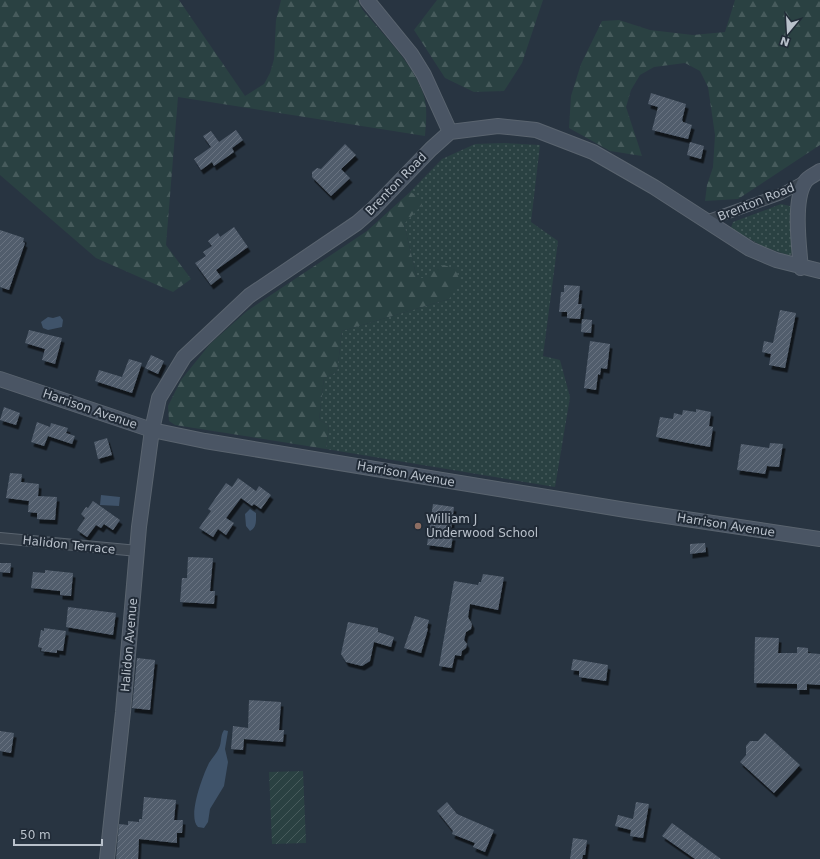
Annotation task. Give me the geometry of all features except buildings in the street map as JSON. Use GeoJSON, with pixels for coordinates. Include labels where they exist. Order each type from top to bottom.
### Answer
{"type":"FeatureCollection","features":[{"type":"Feature","properties":{"kind":"street"},"geometry":{"type":"LineString","coordinates":[[367,0],[411,54],[424,75],[450,132]]}},
{"type":"Feature","properties":{"kind":"street","name":"Brenton Road"},"geometry":{"type":"LineString","coordinates":[[152,430],[159,398],[184,357],[249,296],[320,249],[373,209],[431,149],[450,132],[498,126],[536,130],[593,152],[664,193],[750,249],[776,260],[801,268],[798,213],[805,181]]}},
{"type":"Feature","properties":{"kind":"street","name":"Brenton Road"},"geometry":{"type":"LineString","coordinates":[[706,221],[781,194],[820,171]]}},
{"type":"Feature","properties":{"kind":"street"},"geometry":{"type":"LineString","coordinates":[[801,268],[820,272]]}},
{"type":"Feature","properties":{"kind":"street","name":"Harrison Avenue"},"geometry":{"type":"LineString","coordinates":[[0,379],[152,430],[204,441],[820,539]]}},
{"type":"Feature","properties":{"kind":"street","name":"Halidon Avenue"},"geometry":{"type":"LineString","coordinates":[[107,859],[138,551],[139,527],[152,430]]}},
{"type":"Feature","properties":{"kind":"street","name":"Halidon Terrace"},"geometry":{"type":"LineString","coordinates":[[0,538],[138,551]]}},
{"type":"Feature","properties":{"kind":"green space"},"geometry":{"type":"Polygon","coordinates":[[[0,0],[179,0],[245,96],[264,84],[270,73],[274,59],[276,20],[281,0],[358,0],[362,9],[404,59],[418,81],[426,104],[425,136],[178,97],[166,245],[191,279],[173,292],[96,258],[0,175],[0,0]]]}},
{"type":"Feature","properties":{"kind":"green space"},"geometry":{"type":"Polygon","coordinates":[[[437,0],[543,0],[522,63],[504,91],[474,92],[445,78],[414,30],[437,0]]]}},
{"type":"Feature","properties":{"kind":"green space"},"geometry":{"type":"Polygon","coordinates":[[[735,0],[820,0],[820,145],[738,199],[705,201],[707,185],[713,167],[715,135],[708,87],[700,71],[685,63],[654,67],[640,75],[631,90],[626,107],[642,156],[610,151],[569,128],[571,96],[581,64],[602,21],[619,20],[650,30],[693,35],[725,32],[735,0]]]}},
{"type":"Feature","properties":{"kind":"green space"},"geometry":{"type":"Polygon","coordinates":[[[504,143],[540,145],[531,222],[558,241],[543,356],[560,360],[570,397],[555,487],[326,449],[329,425],[319,420],[324,378],[337,372],[342,331],[449,299],[428,278],[417,278],[404,224],[418,196],[410,192],[442,159],[475,144],[504,143]]]}},
{"type":"Feature","properties":{"kind":"green space"},"geometry":{"type":"Polygon","coordinates":[[[410,192],[418,196],[422,205],[404,224],[417,278],[428,278],[433,269],[444,265],[455,269],[461,283],[449,299],[342,331],[337,372],[324,378],[319,420],[329,425],[326,449],[175,425],[169,421],[168,406],[181,380],[210,344],[247,311],[367,231],[410,192]]]}},
{"type":"Feature","properties":{"kind":"green space"},"geometry":{"type":"Polygon","coordinates":[[[781,204],[790,206],[792,212],[793,252],[790,256],[762,246],[731,228],[733,222],[781,204]]]}},
{"type":"Feature","properties":{"kind":"green space"},"geometry":{"type":"Polygon","coordinates":[[[303,771],[306,843],[272,844],[269,772],[303,771]]]}},
{"type":"Feature","properties":{"kind":"water"},"geometry":{"type":"Polygon","coordinates":[[[60,316],[63,320],[62,327],[48,330],[43,328],[41,322],[48,317],[53,318],[60,316]]]}},
{"type":"Feature","properties":{"kind":"water"},"geometry":{"type":"Polygon","coordinates":[[[101,495],[120,497],[119,506],[100,505],[101,495]]]}},
{"type":"Feature","properties":{"kind":"water"},"geometry":{"type":"Polygon","coordinates":[[[250,509],[256,513],[256,524],[250,531],[246,526],[245,514],[250,509]]]}},
{"type":"Feature","properties":{"kind":"water"},"geometry":{"type":"Polygon","coordinates":[[[224,730],[228,731],[225,749],[228,762],[224,786],[210,809],[208,822],[204,828],[198,827],[195,822],[194,814],[197,796],[209,763],[219,748],[224,730]]]}},
{"type":"Feature","properties":{"kind":"place","name":"William J Underwood School"},"geometry":{"type":"Point","coordinates":[418,526]}}]}
